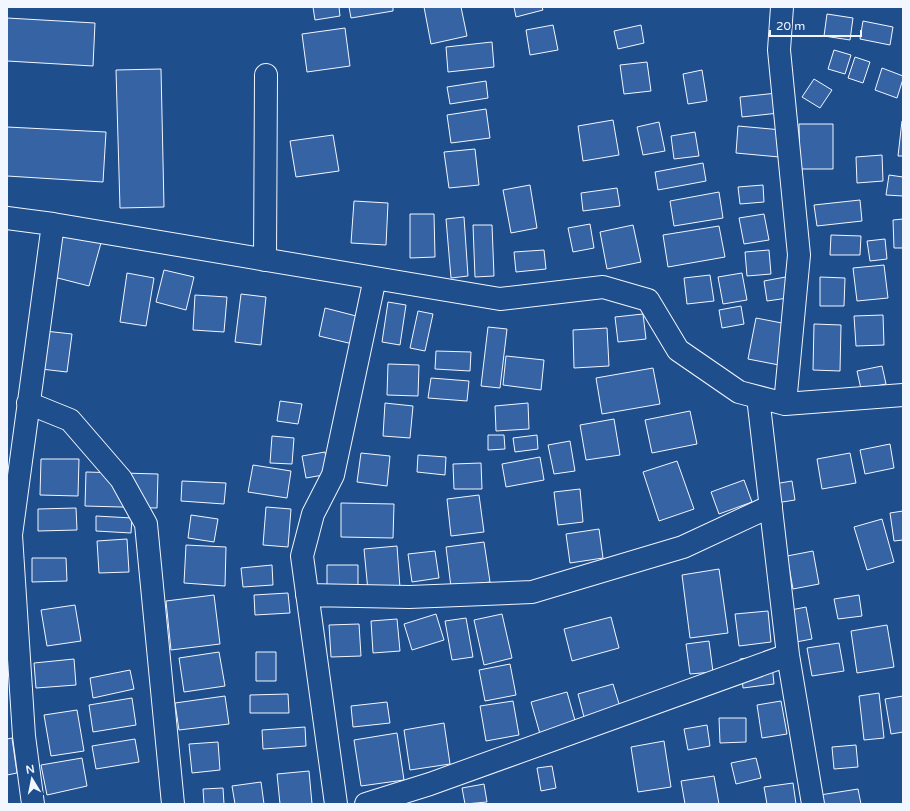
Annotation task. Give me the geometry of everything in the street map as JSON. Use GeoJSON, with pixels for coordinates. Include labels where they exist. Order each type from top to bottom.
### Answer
{"type":"FeatureCollection","features":[{"type":"Feature","properties":{"kind":"street"},"geometry":{"type":"LineString","coordinates":[[782,7],[779,50],[799,256],[785,404]]}},
{"type":"Feature","properties":{"kind":"street"},"geometry":{"type":"LineString","coordinates":[[265,260],[266,75]]}},
{"type":"Feature","properties":{"kind":"street"},"geometry":{"type":"LineString","coordinates":[[7,218],[53,224],[500,299],[603,287],[648,300],[678,350],[739,392],[785,404],[903,395]]}},
{"type":"Feature","properties":{"kind":"street"},"geometry":{"type":"LineString","coordinates":[[34,804],[24,736],[11,535],[53,224]]}},
{"type":"Feature","properties":{"kind":"street"},"geometry":{"type":"LineString","coordinates":[[336,804],[302,556],[313,514],[333,475],[375,278]]}},
{"type":"Feature","properties":{"kind":"street"},"geometry":{"type":"LineString","coordinates":[[758,397],[788,655],[813,804]]}},
{"type":"Feature","properties":{"kind":"street"},"geometry":{"type":"LineString","coordinates":[[28,402],[70,420],[121,479],[146,524],[173,804]]}},
{"type":"Feature","properties":{"kind":"street"},"geometry":{"type":"LineString","coordinates":[[307,594],[409,597],[532,592],[683,547],[771,506]]}},
{"type":"Feature","properties":{"kind":"street"},"geometry":{"type":"LineString","coordinates":[[366,804],[438,781],[788,655]]}},
{"type":"Feature","properties":{"kind":"building"},"geometry":{"type":"Polygon","coordinates":[[[313,7],[339,7],[340,16],[315,20],[313,7]]]}},
{"type":"Feature","properties":{"kind":"building"},"geometry":{"type":"Polygon","coordinates":[[[349,7],[393,7],[393,11],[351,18],[349,7]]]}},
{"type":"Feature","properties":{"kind":"building"},"geometry":{"type":"Polygon","coordinates":[[[424,7],[461,7],[467,36],[431,44],[424,7]]]}},
{"type":"Feature","properties":{"kind":"building"},"geometry":{"type":"Polygon","coordinates":[[[514,7],[542,7],[543,10],[516,17],[514,7]]]}},
{"type":"Feature","properties":{"kind":"building"},"geometry":{"type":"Polygon","coordinates":[[[827,14],[853,18],[850,40],[824,36],[827,14]]]}},
{"type":"Feature","properties":{"kind":"building"},"geometry":{"type":"Polygon","coordinates":[[[7,18],[95,23],[93,66],[7,61],[7,18]]]}},
{"type":"Feature","properties":{"kind":"building"},"geometry":{"type":"Polygon","coordinates":[[[863,21],[893,27],[890,45],[860,39],[863,21]]]}},
{"type":"Feature","properties":{"kind":"building"},"geometry":{"type":"Polygon","coordinates":[[[553,25],[558,50],[530,55],[526,30],[553,25]]]}},
{"type":"Feature","properties":{"kind":"building"},"geometry":{"type":"Polygon","coordinates":[[[641,25],[644,43],[618,49],[614,31],[641,25]]]}},
{"type":"Feature","properties":{"kind":"building"},"geometry":{"type":"Polygon","coordinates":[[[345,28],[350,66],[307,72],[302,34],[345,28]]]}},
{"type":"Feature","properties":{"kind":"building"},"geometry":{"type":"Polygon","coordinates":[[[492,42],[494,67],[448,72],[446,47],[492,42]]]}},
{"type":"Feature","properties":{"kind":"building"},"geometry":{"type":"Polygon","coordinates":[[[834,50],[851,55],[845,74],[828,69],[834,50]]]}},
{"type":"Feature","properties":{"kind":"building"},"geometry":{"type":"Polygon","coordinates":[[[855,57],[870,62],[863,83],[848,78],[855,57]]]}},
{"type":"Feature","properties":{"kind":"building"},"geometry":{"type":"Polygon","coordinates":[[[647,62],[651,91],[624,94],[620,65],[647,62]]]}},
{"type":"Feature","properties":{"kind":"building"},"geometry":{"type":"Polygon","coordinates":[[[882,68],[903,76],[897,98],[875,90],[882,68]]]}},
{"type":"Feature","properties":{"kind":"building"},"geometry":{"type":"Polygon","coordinates":[[[161,69],[164,207],[120,208],[116,70],[161,69]]]}},
{"type":"Feature","properties":{"kind":"building"},"geometry":{"type":"Polygon","coordinates":[[[702,70],[707,101],[688,104],[683,74],[702,70]]]}},
{"type":"Feature","properties":{"kind":"building"},"geometry":{"type":"Polygon","coordinates":[[[814,79],[832,90],[820,108],[802,97],[814,79]]]}},
{"type":"Feature","properties":{"kind":"building"},"geometry":{"type":"Polygon","coordinates":[[[486,81],[488,98],[450,104],[447,87],[486,81]]]}},
{"type":"Feature","properties":{"kind":"building"},"geometry":{"type":"Polygon","coordinates":[[[777,93],[779,113],[742,117],[740,97],[777,93]]]}},
{"type":"Feature","properties":{"kind":"building"},"geometry":{"type":"Polygon","coordinates":[[[486,109],[490,138],[451,143],[447,115],[486,109]]]}},
{"type":"Feature","properties":{"kind":"building"},"geometry":{"type":"Polygon","coordinates":[[[613,120],[619,155],[583,161],[578,126],[613,120]]]}},
{"type":"Feature","properties":{"kind":"building"},"geometry":{"type":"Polygon","coordinates":[[[902,121],[903,156],[898,156],[902,121]]]}},
{"type":"Feature","properties":{"kind":"building"},"geometry":{"type":"Polygon","coordinates":[[[659,122],[665,151],[643,155],[637,127],[659,122]]]}},
{"type":"Feature","properties":{"kind":"building"},"geometry":{"type":"Polygon","coordinates":[[[799,124],[833,124],[833,169],[800,169],[799,124]]]}},
{"type":"Feature","properties":{"kind":"building"},"geometry":{"type":"Polygon","coordinates":[[[738,126],[782,130],[779,157],[736,153],[738,126]]]}},
{"type":"Feature","properties":{"kind":"building"},"geometry":{"type":"Polygon","coordinates":[[[7,127],[106,132],[103,182],[7,176],[7,127]]]}},
{"type":"Feature","properties":{"kind":"building"},"geometry":{"type":"Polygon","coordinates":[[[695,132],[699,156],[674,159],[671,136],[695,132]]]}},
{"type":"Feature","properties":{"kind":"building"},"geometry":{"type":"Polygon","coordinates":[[[333,135],[339,171],[296,177],[290,141],[333,135]]]}},
{"type":"Feature","properties":{"kind":"building"},"geometry":{"type":"Polygon","coordinates":[[[475,149],[479,185],[449,188],[444,152],[475,149]]]}},
{"type":"Feature","properties":{"kind":"building"},"geometry":{"type":"Polygon","coordinates":[[[882,155],[883,181],[857,183],[856,157],[882,155]]]}},
{"type":"Feature","properties":{"kind":"building"},"geometry":{"type":"Polygon","coordinates":[[[703,163],[706,181],[658,190],[655,172],[703,163]]]}},
{"type":"Feature","properties":{"kind":"building"},"geometry":{"type":"Polygon","coordinates":[[[889,175],[903,177],[903,196],[886,195],[889,175]]]}},
{"type":"Feature","properties":{"kind":"building"},"geometry":{"type":"Polygon","coordinates":[[[530,185],[537,228],[511,233],[503,190],[530,185]]]}},
{"type":"Feature","properties":{"kind":"building"},"geometry":{"type":"Polygon","coordinates":[[[763,185],[764,202],[740,204],[738,187],[763,185]]]}},
{"type":"Feature","properties":{"kind":"building"},"geometry":{"type":"Polygon","coordinates":[[[617,188],[620,206],[583,211],[581,193],[617,188]]]}},
{"type":"Feature","properties":{"kind":"building"},"geometry":{"type":"Polygon","coordinates":[[[719,192],[723,218],[674,226],[670,201],[719,192]]]}},
{"type":"Feature","properties":{"kind":"building"},"geometry":{"type":"Polygon","coordinates":[[[860,200],[862,221],[817,226],[814,205],[860,200]]]}},
{"type":"Feature","properties":{"kind":"building"},"geometry":{"type":"Polygon","coordinates":[[[354,201],[388,203],[386,245],[351,243],[354,201]]]}},
{"type":"Feature","properties":{"kind":"building"},"geometry":{"type":"Polygon","coordinates":[[[410,214],[434,214],[435,257],[410,258],[410,214]]]}},
{"type":"Feature","properties":{"kind":"building"},"geometry":{"type":"Polygon","coordinates":[[[764,214],[769,240],[744,244],[739,218],[764,214]]]}},
{"type":"Feature","properties":{"kind":"building"},"geometry":{"type":"Polygon","coordinates":[[[464,217],[468,276],[451,278],[446,219],[464,217]]]}},
{"type":"Feature","properties":{"kind":"building"},"geometry":{"type":"Polygon","coordinates":[[[903,219],[903,248],[894,248],[893,220],[903,219]]]}},
{"type":"Feature","properties":{"kind":"building"},"geometry":{"type":"Polygon","coordinates":[[[590,224],[594,248],[573,252],[568,228],[590,224]]]}},
{"type":"Feature","properties":{"kind":"building"},"geometry":{"type":"Polygon","coordinates":[[[473,225],[492,225],[494,276],[475,277],[473,225]]]}},
{"type":"Feature","properties":{"kind":"building"},"geometry":{"type":"Polygon","coordinates":[[[633,225],[641,262],[607,269],[600,232],[633,225]]]}},
{"type":"Feature","properties":{"kind":"building"},"geometry":{"type":"Polygon","coordinates":[[[719,226],[725,257],[668,267],[663,235],[719,226]]]}},
{"type":"Feature","properties":{"kind":"building"},"geometry":{"type":"Polygon","coordinates":[[[62,232],[101,243],[89,286],[50,276],[62,232]]]}},
{"type":"Feature","properties":{"kind":"building"},"geometry":{"type":"Polygon","coordinates":[[[831,235],[861,236],[860,255],[830,255],[831,235]]]}},
{"type":"Feature","properties":{"kind":"building"},"geometry":{"type":"Polygon","coordinates":[[[885,239],[887,259],[870,261],[867,241],[885,239]]]}},
{"type":"Feature","properties":{"kind":"building"},"geometry":{"type":"Polygon","coordinates":[[[544,250],[546,269],[516,272],[514,252],[544,250]]]}},
{"type":"Feature","properties":{"kind":"building"},"geometry":{"type":"Polygon","coordinates":[[[769,250],[771,274],[747,276],[745,252],[769,250]]]}},
{"type":"Feature","properties":{"kind":"building"},"geometry":{"type":"Polygon","coordinates":[[[884,265],[888,298],[857,301],[853,268],[884,265]]]}},
{"type":"Feature","properties":{"kind":"building"},"geometry":{"type":"Polygon","coordinates":[[[164,270],[194,277],[186,310],[156,302],[164,270]]]}},
{"type":"Feature","properties":{"kind":"building"},"geometry":{"type":"Polygon","coordinates":[[[127,273],[154,278],[146,326],[120,322],[127,273]]]}},
{"type":"Feature","properties":{"kind":"building"},"geometry":{"type":"Polygon","coordinates":[[[742,273],[747,300],[723,304],[718,277],[742,273]]]}},
{"type":"Feature","properties":{"kind":"building"},"geometry":{"type":"Polygon","coordinates":[[[710,275],[714,301],[687,304],[684,278],[710,275]]]}},
{"type":"Feature","properties":{"kind":"building"},"geometry":{"type":"Polygon","coordinates":[[[791,276],[795,297],[767,301],[764,281],[791,276]]]}},
{"type":"Feature","properties":{"kind":"building"},"geometry":{"type":"Polygon","coordinates":[[[820,277],[845,278],[844,306],[820,306],[820,277]]]}},
{"type":"Feature","properties":{"kind":"building"},"geometry":{"type":"Polygon","coordinates":[[[241,294],[266,297],[261,345],[235,342],[241,294]]]}},
{"type":"Feature","properties":{"kind":"building"},"geometry":{"type":"Polygon","coordinates":[[[195,295],[227,297],[224,332],[193,330],[195,295]]]}},
{"type":"Feature","properties":{"kind":"building"},"geometry":{"type":"Polygon","coordinates":[[[388,302],[406,305],[400,345],[382,342],[388,302]]]}},
{"type":"Feature","properties":{"kind":"building"},"geometry":{"type":"Polygon","coordinates":[[[741,306],[744,324],[722,328],[719,310],[741,306]]]}},
{"type":"Feature","properties":{"kind":"building"},"geometry":{"type":"Polygon","coordinates":[[[325,308],[364,318],[357,345],[319,336],[325,308]]]}},
{"type":"Feature","properties":{"kind":"building"},"geometry":{"type":"Polygon","coordinates":[[[418,311],[433,314],[425,351],[410,348],[418,311]]]}},
{"type":"Feature","properties":{"kind":"building"},"geometry":{"type":"Polygon","coordinates":[[[643,314],[646,339],[618,342],[615,317],[643,314]]]}},
{"type":"Feature","properties":{"kind":"building"},"geometry":{"type":"Polygon","coordinates":[[[883,315],[884,345],[856,346],[854,316],[883,315]]]}},
{"type":"Feature","properties":{"kind":"building"},"geometry":{"type":"Polygon","coordinates":[[[756,318],[787,324],[779,365],[748,359],[756,318]]]}},
{"type":"Feature","properties":{"kind":"building"},"geometry":{"type":"Polygon","coordinates":[[[814,324],[841,325],[840,371],[813,370],[814,324]]]}},
{"type":"Feature","properties":{"kind":"building"},"geometry":{"type":"Polygon","coordinates":[[[488,327],[507,329],[500,388],[481,386],[488,327]]]}},
{"type":"Feature","properties":{"kind":"building"},"geometry":{"type":"Polygon","coordinates":[[[607,328],[609,366],[574,368],[573,330],[607,328]]]}},
{"type":"Feature","properties":{"kind":"building"},"geometry":{"type":"Polygon","coordinates":[[[45,331],[72,334],[67,372],[41,369],[45,331]]]}},
{"type":"Feature","properties":{"kind":"building"},"geometry":{"type":"Polygon","coordinates":[[[436,351],[471,352],[470,371],[435,369],[436,351]]]}},
{"type":"Feature","properties":{"kind":"building"},"geometry":{"type":"Polygon","coordinates":[[[506,356],[544,360],[541,390],[503,385],[506,356]]]}},
{"type":"Feature","properties":{"kind":"building"},"geometry":{"type":"Polygon","coordinates":[[[388,364],[419,365],[418,396],[387,395],[388,364]]]}},
{"type":"Feature","properties":{"kind":"building"},"geometry":{"type":"Polygon","coordinates":[[[882,366],[886,384],[861,389],[857,371],[882,366]]]}},
{"type":"Feature","properties":{"kind":"building"},"geometry":{"type":"Polygon","coordinates":[[[653,368],[660,404],[602,414],[596,378],[653,368]]]}},
{"type":"Feature","properties":{"kind":"building"},"geometry":{"type":"Polygon","coordinates":[[[431,378],[469,381],[467,401],[428,398],[431,378]]]}},
{"type":"Feature","properties":{"kind":"building"},"geometry":{"type":"Polygon","coordinates":[[[280,401],[302,404],[298,424],[277,421],[280,401]]]}},
{"type":"Feature","properties":{"kind":"building"},"geometry":{"type":"Polygon","coordinates":[[[385,403],[413,406],[410,438],[383,436],[385,403]]]}},
{"type":"Feature","properties":{"kind":"building"},"geometry":{"type":"Polygon","coordinates":[[[528,403],[529,429],[496,431],[495,406],[528,403]]]}},
{"type":"Feature","properties":{"kind":"building"},"geometry":{"type":"Polygon","coordinates":[[[690,411],[697,444],[652,453],[645,420],[690,411]]]}},
{"type":"Feature","properties":{"kind":"building"},"geometry":{"type":"Polygon","coordinates":[[[614,419],[620,455],[586,460],[580,425],[614,419]]]}},
{"type":"Feature","properties":{"kind":"building"},"geometry":{"type":"Polygon","coordinates":[[[488,435],[504,435],[505,449],[488,450],[488,435]]]}},
{"type":"Feature","properties":{"kind":"building"},"geometry":{"type":"Polygon","coordinates":[[[537,435],[538,449],[515,452],[513,438],[537,435]]]}},
{"type":"Feature","properties":{"kind":"building"},"geometry":{"type":"Polygon","coordinates":[[[272,436],[294,438],[292,464],[270,463],[272,436]]]}},
{"type":"Feature","properties":{"kind":"building"},"geometry":{"type":"Polygon","coordinates":[[[570,441],[575,471],[554,474],[548,445],[570,441]]]}},
{"type":"Feature","properties":{"kind":"building"},"geometry":{"type":"Polygon","coordinates":[[[890,444],[894,468],[865,474],[860,450],[890,444]]]}},
{"type":"Feature","properties":{"kind":"building"},"geometry":{"type":"Polygon","coordinates":[[[325,452],[329,474],[306,478],[302,456],[325,452]]]}},
{"type":"Feature","properties":{"kind":"building"},"geometry":{"type":"Polygon","coordinates":[[[361,453],[390,456],[387,486],[357,482],[361,453]]]}},
{"type":"Feature","properties":{"kind":"building"},"geometry":{"type":"Polygon","coordinates":[[[850,453],[856,483],[822,489],[817,459],[850,453]]]}},
{"type":"Feature","properties":{"kind":"building"},"geometry":{"type":"Polygon","coordinates":[[[418,455],[446,457],[445,475],[417,472],[418,455]]]}},
{"type":"Feature","properties":{"kind":"building"},"geometry":{"type":"Polygon","coordinates":[[[540,457],[544,480],[506,487],[502,464],[540,457]]]}},
{"type":"Feature","properties":{"kind":"building"},"geometry":{"type":"Polygon","coordinates":[[[41,459],[79,459],[78,496],[40,495],[41,459]]]}},
{"type":"Feature","properties":{"kind":"building"},"geometry":{"type":"Polygon","coordinates":[[[677,461],[694,509],[659,521],[643,472],[677,461]]]}},
{"type":"Feature","properties":{"kind":"building"},"geometry":{"type":"Polygon","coordinates":[[[481,463],[482,489],[454,489],[453,464],[481,463]]]}},
{"type":"Feature","properties":{"kind":"building"},"geometry":{"type":"Polygon","coordinates":[[[253,465],[291,471],[287,498],[248,492],[253,465]]]}},
{"type":"Feature","properties":{"kind":"building"},"geometry":{"type":"Polygon","coordinates":[[[86,472],[158,474],[157,508],[85,506],[86,472]]]}},
{"type":"Feature","properties":{"kind":"building"},"geometry":{"type":"Polygon","coordinates":[[[744,480],[752,502],[719,514],[711,492],[744,480]]]}},
{"type":"Feature","properties":{"kind":"building"},"geometry":{"type":"Polygon","coordinates":[[[182,481],[226,483],[224,504],[181,501],[182,481]]]}},
{"type":"Feature","properties":{"kind":"building"},"geometry":{"type":"Polygon","coordinates":[[[792,481],[795,500],[776,503],[774,484],[792,481]]]}},
{"type":"Feature","properties":{"kind":"building"},"geometry":{"type":"Polygon","coordinates":[[[580,489],[583,522],[558,525],[554,492],[580,489]]]}},
{"type":"Feature","properties":{"kind":"building"},"geometry":{"type":"Polygon","coordinates":[[[479,495],[484,532],[451,536],[447,499],[479,495]]]}},
{"type":"Feature","properties":{"kind":"building"},"geometry":{"type":"Polygon","coordinates":[[[341,503],[394,504],[393,538],[341,537],[341,503]]]}},
{"type":"Feature","properties":{"kind":"building"},"geometry":{"type":"Polygon","coordinates":[[[266,507],[291,509],[288,547],[263,545],[266,507]]]}},
{"type":"Feature","properties":{"kind":"building"},"geometry":{"type":"Polygon","coordinates":[[[76,508],[77,530],[38,531],[38,509],[76,508]]]}},
{"type":"Feature","properties":{"kind":"building"},"geometry":{"type":"Polygon","coordinates":[[[903,511],[903,540],[894,541],[890,513],[903,511]]]}},
{"type":"Feature","properties":{"kind":"building"},"geometry":{"type":"Polygon","coordinates":[[[191,515],[218,519],[214,542],[188,538],[191,515]]]}},
{"type":"Feature","properties":{"kind":"building"},"geometry":{"type":"Polygon","coordinates":[[[96,516],[132,518],[131,533],[96,531],[96,516]]]}},
{"type":"Feature","properties":{"kind":"building"},"geometry":{"type":"Polygon","coordinates":[[[882,519],[894,562],[867,570],[854,527],[882,519]]]}},
{"type":"Feature","properties":{"kind":"building"},"geometry":{"type":"Polygon","coordinates":[[[599,529],[603,558],[570,563],[566,534],[599,529]]]}},
{"type":"Feature","properties":{"kind":"building"},"geometry":{"type":"Polygon","coordinates":[[[127,539],[129,572],[99,573],[97,541],[127,539]]]}},
{"type":"Feature","properties":{"kind":"building"},"geometry":{"type":"Polygon","coordinates":[[[484,542],[490,582],[451,587],[446,547],[484,542]]]}},
{"type":"Feature","properties":{"kind":"building"},"geometry":{"type":"Polygon","coordinates":[[[186,545],[226,547],[225,586],[184,583],[186,545]]]}},
{"type":"Feature","properties":{"kind":"building"},"geometry":{"type":"Polygon","coordinates":[[[397,546],[400,588],[368,591],[364,549],[397,546]]]}},
{"type":"Feature","properties":{"kind":"building"},"geometry":{"type":"Polygon","coordinates":[[[435,551],[439,578],[412,582],[408,554],[435,551]]]}},
{"type":"Feature","properties":{"kind":"building"},"geometry":{"type":"Polygon","coordinates":[[[813,551],[819,584],[793,589],[787,556],[813,551]]]}},
{"type":"Feature","properties":{"kind":"building"},"geometry":{"type":"Polygon","coordinates":[[[32,558],[66,558],[67,581],[32,582],[32,558]]]}},
{"type":"Feature","properties":{"kind":"building"},"geometry":{"type":"Polygon","coordinates":[[[272,565],[273,585],[243,587],[241,568],[272,565]]]}},
{"type":"Feature","properties":{"kind":"building"},"geometry":{"type":"Polygon","coordinates":[[[327,565],[358,565],[358,587],[327,587],[327,565]]]}},
{"type":"Feature","properties":{"kind":"building"},"geometry":{"type":"Polygon","coordinates":[[[719,569],[728,633],[690,638],[682,575],[719,569]]]}},
{"type":"Feature","properties":{"kind":"building"},"geometry":{"type":"Polygon","coordinates":[[[288,593],[290,613],[255,615],[254,595],[288,593]]]}},
{"type":"Feature","properties":{"kind":"building"},"geometry":{"type":"Polygon","coordinates":[[[214,595],[220,644],[171,650],[166,601],[214,595]]]}},
{"type":"Feature","properties":{"kind":"building"},"geometry":{"type":"Polygon","coordinates":[[[859,595],[862,616],[838,619],[834,599],[859,595]]]}},
{"type":"Feature","properties":{"kind":"building"},"geometry":{"type":"Polygon","coordinates":[[[75,605],[81,641],[47,646],[41,610],[75,605]]]}},
{"type":"Feature","properties":{"kind":"building"},"geometry":{"type":"Polygon","coordinates":[[[806,607],[812,639],[796,642],[791,610],[806,607]]]}},
{"type":"Feature","properties":{"kind":"building"},"geometry":{"type":"Polygon","coordinates":[[[768,611],[771,642],[739,646],[735,614],[768,611]]]}},
{"type":"Feature","properties":{"kind":"building"},"geometry":{"type":"Polygon","coordinates":[[[436,614],[444,640],[412,650],[404,624],[436,614]]]}},
{"type":"Feature","properties":{"kind":"building"},"geometry":{"type":"Polygon","coordinates":[[[502,614],[512,658],[484,665],[474,620],[502,614]]]}},
{"type":"Feature","properties":{"kind":"building"},"geometry":{"type":"Polygon","coordinates":[[[611,617],[619,648],[572,661],[564,629],[611,617]]]}},
{"type":"Feature","properties":{"kind":"building"},"geometry":{"type":"Polygon","coordinates":[[[466,618],[473,657],[452,660],[445,621],[466,618]]]}},
{"type":"Feature","properties":{"kind":"building"},"geometry":{"type":"Polygon","coordinates":[[[397,619],[400,651],[373,653],[371,621],[397,619]]]}},
{"type":"Feature","properties":{"kind":"building"},"geometry":{"type":"Polygon","coordinates":[[[359,624],[361,656],[331,657],[329,625],[359,624]]]}},
{"type":"Feature","properties":{"kind":"building"},"geometry":{"type":"Polygon","coordinates":[[[887,625],[894,667],[857,673],[851,631],[887,625]]]}},
{"type":"Feature","properties":{"kind":"building"},"geometry":{"type":"Polygon","coordinates":[[[709,641],[713,672],[690,674],[686,644],[709,641]]]}},
{"type":"Feature","properties":{"kind":"building"},"geometry":{"type":"Polygon","coordinates":[[[839,643],[844,671],[812,676],[807,648],[839,643]]]}},
{"type":"Feature","properties":{"kind":"building"},"geometry":{"type":"Polygon","coordinates":[[[219,652],[225,686],[184,692],[179,658],[219,652]]]}},
{"type":"Feature","properties":{"kind":"building"},"geometry":{"type":"Polygon","coordinates":[[[256,652],[276,652],[276,681],[256,681],[256,652]]]}},
{"type":"Feature","properties":{"kind":"building"},"geometry":{"type":"Polygon","coordinates":[[[771,655],[774,684],[743,688],[740,659],[771,655]]]}},
{"type":"Feature","properties":{"kind":"building"},"geometry":{"type":"Polygon","coordinates":[[[74,659],[76,685],[36,688],[34,663],[74,659]]]}},
{"type":"Feature","properties":{"kind":"building"},"geometry":{"type":"Polygon","coordinates":[[[510,664],[516,695],[485,701],[479,670],[510,664]]]}},
{"type":"Feature","properties":{"kind":"building"},"geometry":{"type":"Polygon","coordinates":[[[130,670],[134,689],[93,698],[90,678],[130,670]]]}},
{"type":"Feature","properties":{"kind":"building"},"geometry":{"type":"Polygon","coordinates":[[[613,684],[620,707],[584,717],[578,694],[613,684]]]}},
{"type":"Feature","properties":{"kind":"building"},"geometry":{"type":"Polygon","coordinates":[[[567,692],[576,724],[540,734],[531,702],[567,692]]]}},
{"type":"Feature","properties":{"kind":"building"},"geometry":{"type":"Polygon","coordinates":[[[879,693],[884,738],[864,740],[859,696],[879,693]]]}},
{"type":"Feature","properties":{"kind":"building"},"geometry":{"type":"Polygon","coordinates":[[[288,694],[289,713],[250,713],[250,695],[288,694]]]}},
{"type":"Feature","properties":{"kind":"building"},"geometry":{"type":"Polygon","coordinates":[[[225,696],[229,724],[179,730],[175,703],[225,696]]]}},
{"type":"Feature","properties":{"kind":"building"},"geometry":{"type":"Polygon","coordinates":[[[903,696],[903,732],[891,734],[885,699],[903,696]]]}},
{"type":"Feature","properties":{"kind":"building"},"geometry":{"type":"Polygon","coordinates":[[[132,698],[136,725],[93,732],[89,705],[132,698]]]}},
{"type":"Feature","properties":{"kind":"building"},"geometry":{"type":"Polygon","coordinates":[[[513,701],[519,735],[486,741],[480,706],[513,701]]]}},
{"type":"Feature","properties":{"kind":"building"},"geometry":{"type":"Polygon","coordinates":[[[781,701],[787,734],[762,738],[757,705],[781,701]]]}},
{"type":"Feature","properties":{"kind":"building"},"geometry":{"type":"Polygon","coordinates":[[[387,702],[390,723],[353,727],[351,706],[387,702]]]}},
{"type":"Feature","properties":{"kind":"building"},"geometry":{"type":"Polygon","coordinates":[[[77,710],[84,751],[51,756],[44,715],[77,710]]]}},
{"type":"Feature","properties":{"kind":"building"},"geometry":{"type":"Polygon","coordinates":[[[719,718],[746,718],[746,742],[720,743],[719,718]]]}},
{"type":"Feature","properties":{"kind":"building"},"geometry":{"type":"Polygon","coordinates":[[[444,723],[450,764],[410,770],[404,730],[444,723]]]}},
{"type":"Feature","properties":{"kind":"building"},"geometry":{"type":"Polygon","coordinates":[[[707,725],[710,746],[688,750],[684,729],[707,725]]]}},
{"type":"Feature","properties":{"kind":"building"},"geometry":{"type":"Polygon","coordinates":[[[305,727],[306,746],[263,749],[262,730],[305,727]]]}},
{"type":"Feature","properties":{"kind":"building"},"geometry":{"type":"Polygon","coordinates":[[[397,733],[404,780],[361,786],[354,740],[397,733]]]}},
{"type":"Feature","properties":{"kind":"building"},"geometry":{"type":"Polygon","coordinates":[[[12,738],[17,773],[7,775],[7,739],[12,738]]]}},
{"type":"Feature","properties":{"kind":"building"},"geometry":{"type":"Polygon","coordinates":[[[135,739],[139,762],[96,769],[92,746],[135,739]]]}},
{"type":"Feature","properties":{"kind":"building"},"geometry":{"type":"Polygon","coordinates":[[[664,741],[671,787],[638,792],[631,747],[664,741]]]}},
{"type":"Feature","properties":{"kind":"building"},"geometry":{"type":"Polygon","coordinates":[[[218,742],[220,770],[192,773],[189,744],[218,742]]]}},
{"type":"Feature","properties":{"kind":"building"},"geometry":{"type":"Polygon","coordinates":[[[856,745],[858,767],[834,769],[832,747],[856,745]]]}},
{"type":"Feature","properties":{"kind":"building"},"geometry":{"type":"Polygon","coordinates":[[[82,758],[87,786],[47,795],[41,765],[82,758]]]}},
{"type":"Feature","properties":{"kind":"building"},"geometry":{"type":"Polygon","coordinates":[[[756,758],[761,778],[736,784],[731,763],[756,758]]]}},
{"type":"Feature","properties":{"kind":"building"},"geometry":{"type":"Polygon","coordinates":[[[552,766],[556,788],[541,791],[537,768],[552,766]]]}},
{"type":"Feature","properties":{"kind":"building"},"geometry":{"type":"Polygon","coordinates":[[[309,771],[312,804],[280,804],[277,774],[309,771]]]}},
{"type":"Feature","properties":{"kind":"building"},"geometry":{"type":"Polygon","coordinates":[[[714,776],[719,804],[685,804],[681,781],[714,776]]]}},
{"type":"Feature","properties":{"kind":"building"},"geometry":{"type":"Polygon","coordinates":[[[261,782],[264,804],[235,804],[232,786],[261,782]]]}},
{"type":"Feature","properties":{"kind":"building"},"geometry":{"type":"Polygon","coordinates":[[[793,783],[796,804],[767,804],[764,787],[793,783]]]}},
{"type":"Feature","properties":{"kind":"building"},"geometry":{"type":"Polygon","coordinates":[[[484,784],[487,802],[465,804],[462,788],[484,784]]]}},
{"type":"Feature","properties":{"kind":"building"},"geometry":{"type":"Polygon","coordinates":[[[223,788],[224,804],[204,804],[203,789],[223,788]]]}},
{"type":"Feature","properties":{"kind":"building"},"geometry":{"type":"Polygon","coordinates":[[[858,789],[861,804],[821,804],[820,795],[858,789]]]}}]}
